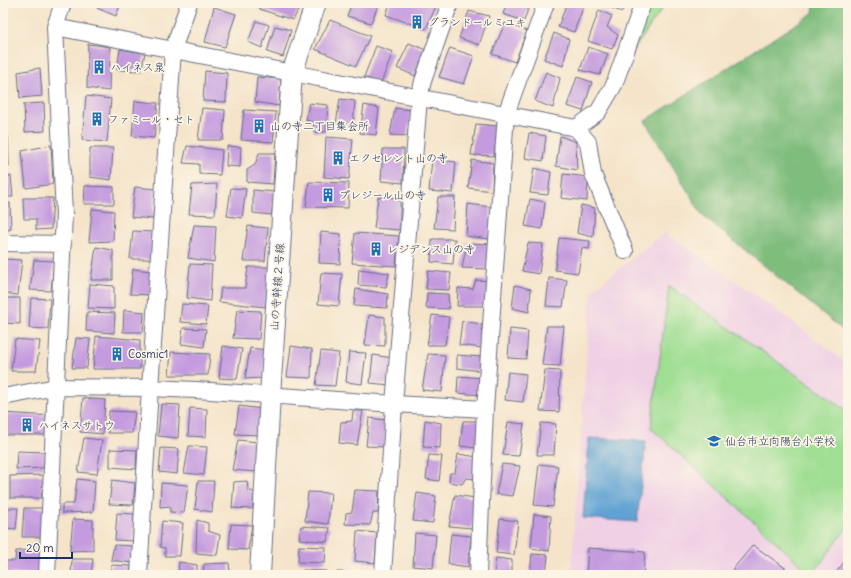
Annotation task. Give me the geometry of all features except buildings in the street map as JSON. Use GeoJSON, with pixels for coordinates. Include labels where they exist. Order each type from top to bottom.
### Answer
{"type":"FeatureCollection","features":[{"type":"Feature","properties":{"kind":"street"},"geometry":{"type":"LineString","coordinates":[[47,575],[64,214],[55,27],[63,3]]}},
{"type":"Feature","properties":{"kind":"street"},"geometry":{"type":"LineString","coordinates":[[139,575],[173,50],[190,3]]}},
{"type":"Feature","properties":{"kind":"street","name":"山の寺幹線２号線"},"geometry":{"type":"LineString","coordinates":[[260,575],[270,395],[292,73],[316,3]]}},
{"type":"Feature","properties":{"kind":"street"},"geometry":{"type":"LineString","coordinates":[[383,575],[394,404],[419,98],[423,81],[450,3]]}},
{"type":"Feature","properties":{"kind":"street"},"geometry":{"type":"LineString","coordinates":[[478,575],[485,409],[506,114],[546,3]]}},
{"type":"Feature","properties":{"kind":"street"},"geometry":{"type":"LineString","coordinates":[[576,128],[598,112],[614,85],[643,3]]}},
{"type":"Feature","properties":{"kind":"street"},"geometry":{"type":"LineString","coordinates":[[55,27],[576,128],[588,142],[593,174],[625,251]]}},
{"type":"Feature","properties":{"kind":"street"},"geometry":{"type":"LineString","coordinates":[[3,243],[63,244]]}},
{"type":"Feature","properties":{"kind":"street"},"geometry":{"type":"LineString","coordinates":[[3,397],[56,386],[150,388],[485,409]]}},
{"type":"Feature","properties":{"kind":"shaded area","name":"仙台市立向陽台小学校"},"geometry":{"type":"Polygon","coordinates":[[[665,233],[766,302],[848,364],[848,575],[571,575],[591,291],[665,233]]]}},
{"type":"Feature","properties":{"kind":"green space"},"geometry":{"type":"Polygon","coordinates":[[[643,3],[666,3],[619,71],[643,3]]]}},
{"type":"Feature","properties":{"kind":"green space"},"geometry":{"type":"Polygon","coordinates":[[[814,3],[848,3],[848,334],[703,216],[645,121],[813,13],[814,3]]]}},
{"type":"Feature","properties":{"kind":"green space"},"geometry":{"type":"Polygon","coordinates":[[[669,286],[848,411],[848,526],[812,575],[651,428],[669,286]]]}},
{"type":"Feature","properties":{"kind":"water"},"geometry":{"type":"Polygon","coordinates":[[[589,438],[646,441],[637,522],[583,518],[589,438]]]}},
{"type":"Feature","properties":{"kind":"place","name":"グランドールミユキ"},"geometry":{"type":"Point","coordinates":[417,22]}},
{"type":"Feature","properties":{"kind":"place","name":"ハイネス泉"},"geometry":{"type":"Point","coordinates":[99,67]}},
{"type":"Feature","properties":{"kind":"place","name":"ファミール・セト"},"geometry":{"type":"Point","coordinates":[97,119]}},
{"type":"Feature","properties":{"kind":"place","name":"山の寺二丁目集会所"},"geometry":{"type":"Point","coordinates":[259,126]}},
{"type":"Feature","properties":{"kind":"place","name":"エクセレント山の寺"},"geometry":{"type":"Point","coordinates":[338,158]}},
{"type":"Feature","properties":{"kind":"place","name":"プレジール山の寺"},"geometry":{"type":"Point","coordinates":[328,195]}},
{"type":"Feature","properties":{"kind":"place","name":"レジデンス山の寺"},"geometry":{"type":"Point","coordinates":[376,249]}},
{"type":"Feature","properties":{"kind":"place","name":"Cosmic1"},"geometry":{"type":"Point","coordinates":[117,354]}},
{"type":"Feature","properties":{"kind":"place","name":"ハイネスサトウ"},"geometry":{"type":"Point","coordinates":[27,425]}},
{"type":"Feature","properties":{"kind":"place","name":"仙台市立向陽台小学校"},"geometry":{"type":"Point","coordinates":[714,441]}}]}
